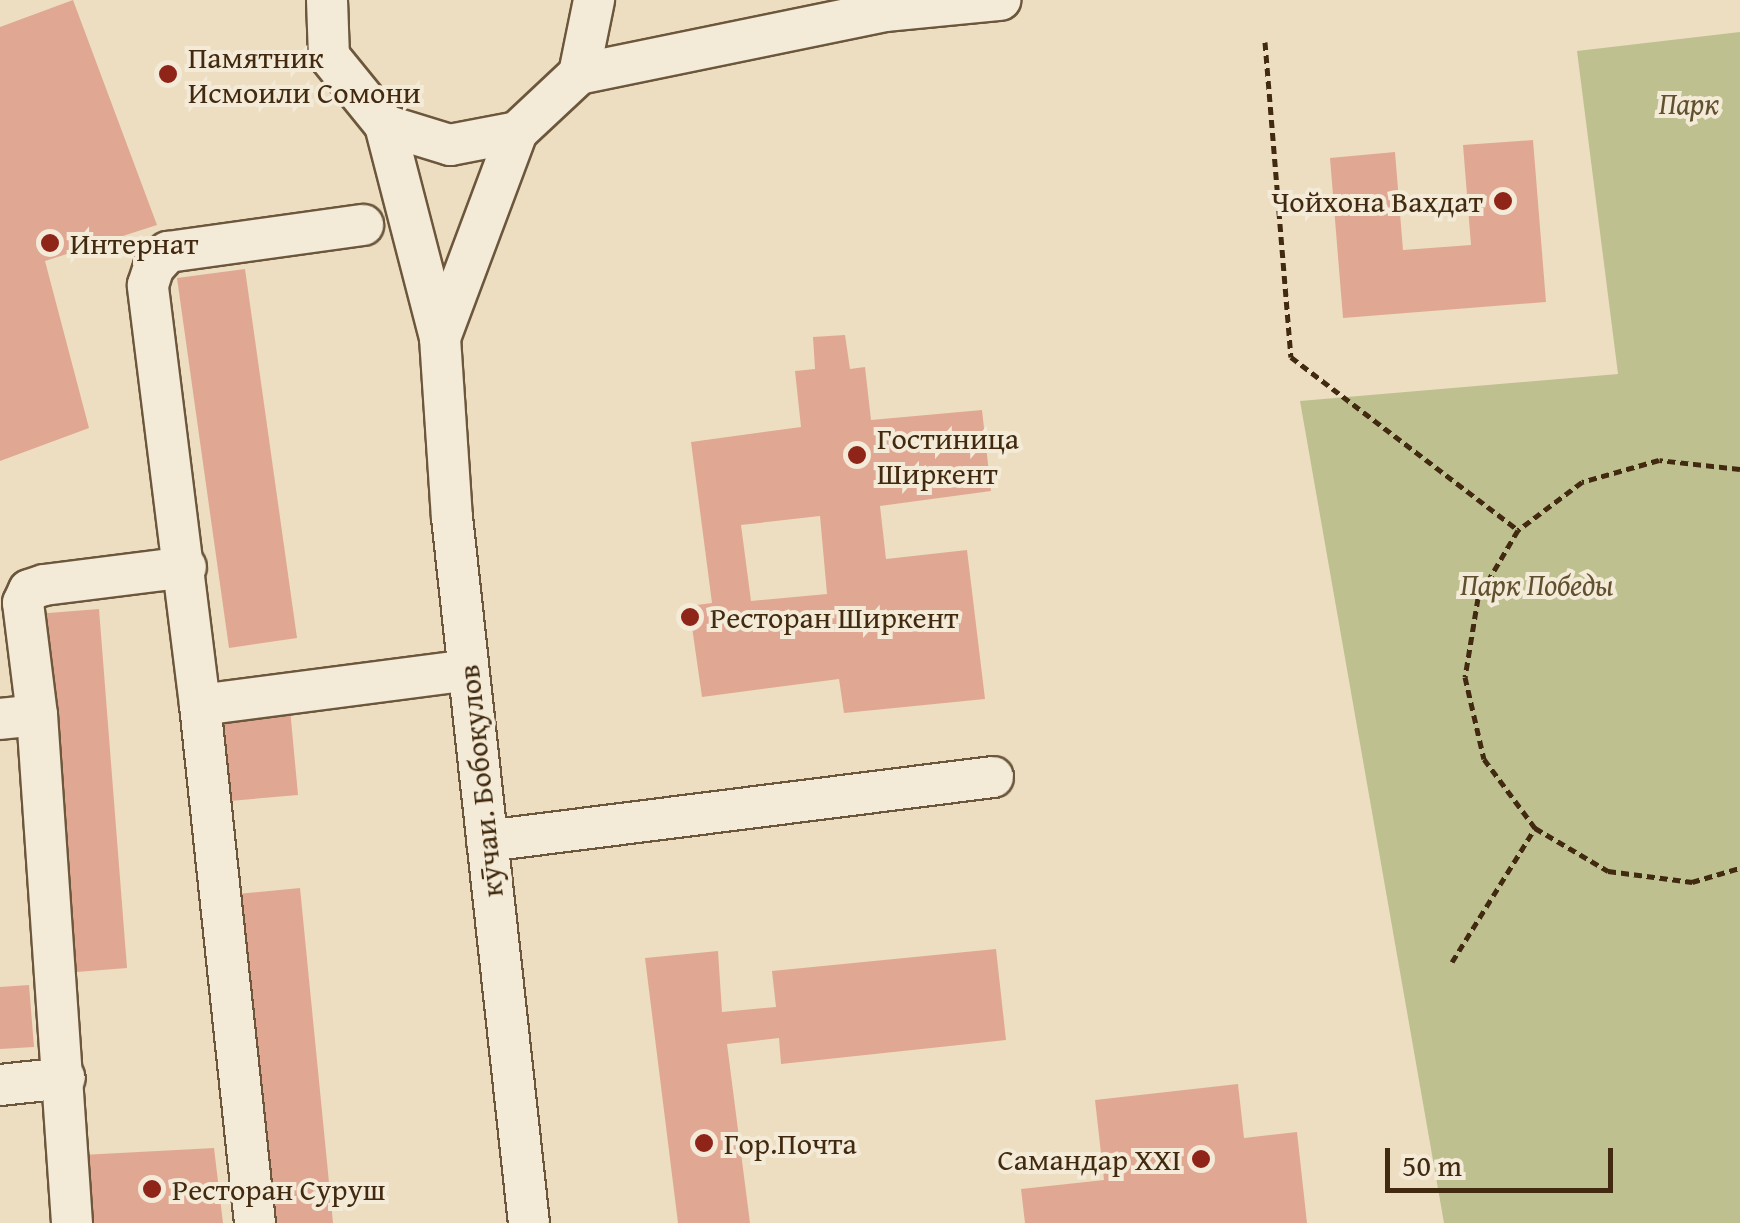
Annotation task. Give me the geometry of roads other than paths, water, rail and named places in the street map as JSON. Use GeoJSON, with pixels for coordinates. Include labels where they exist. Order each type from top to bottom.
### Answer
{"type":"FeatureCollection","features":[{"type":"Feature","properties":{"kind":"street"},"geometry":{"type":"LineString","coordinates":[[327,0],[329,56],[386,124],[450,145],[518,132]]}},
{"type":"Feature","properties":{"kind":"street"},"geometry":{"type":"LineString","coordinates":[[579,74],[594,0]]}},
{"type":"Feature","properties":{"kind":"street"},"geometry":{"type":"LineString","coordinates":[[440,338],[518,132],[579,74],[885,10],[1000,0]]}},
{"type":"Feature","properties":{"kind":"street","name":"кӯчаи. Бобоқулов"},"geometry":{"type":"LineString","coordinates":[[386,124],[440,338],[468,670],[528,1223]]}},
{"type":"Feature","properties":{"kind":"street"},"geometry":{"type":"LineString","coordinates":[[255,1223],[186,567],[148,285],[154,266],[168,252],[363,225]]}},
{"type":"Feature","properties":{"kind":"street"},"geometry":{"type":"LineString","coordinates":[[72,1223],[65,1078],[19,717],[23,603],[29,590],[186,567]]}},
{"type":"Feature","properties":{"kind":"street"},"geometry":{"type":"LineString","coordinates":[[200,705],[468,670]]}},
{"type":"Feature","properties":{"kind":"street"},"geometry":{"type":"LineString","coordinates":[[487,841],[992,777]]}},
{"type":"Feature","properties":{"kind":"street"},"geometry":{"type":"LineString","coordinates":[[0,1085],[65,1078]]}},
{"type":"Feature","properties":{"kind":"place","name":"Памятник Исмоили Сомони"},"geometry":{"type":"Point","coordinates":[168,74]}},
{"type":"Feature","properties":{"kind":"place","name":"Чойхона Вахдат"},"geometry":{"type":"Point","coordinates":[1503,201]}},
{"type":"Feature","properties":{"kind":"place","name":"Интернат"},"geometry":{"type":"Point","coordinates":[50,243]}},
{"type":"Feature","properties":{"kind":"place","name":"Гостиница Ширкент"},"geometry":{"type":"Point","coordinates":[857,455]}},
{"type":"Feature","properties":{"kind":"place","name":"Ресторан Ширкент"},"geometry":{"type":"Point","coordinates":[690,617]}},
{"type":"Feature","properties":{"kind":"place","name":"Гор.Почта"},"geometry":{"type":"Point","coordinates":[704,1143]}},
{"type":"Feature","properties":{"kind":"place","name":"Самандар XXI"},"geometry":{"type":"Point","coordinates":[1201,1159]}},
{"type":"Feature","properties":{"kind":"place","name":"Ресторан Суруш"},"geometry":{"type":"Point","coordinates":[152,1189]}},
{"type":"Feature","properties":{"kind":"park label","name":"Парк"},"geometry":{"type":"Point","coordinates":[1689,103]}},
{"type":"Feature","properties":{"kind":"park label","name":"Парк Победы"},"geometry":{"type":"Point","coordinates":[1537,584]}}]}
